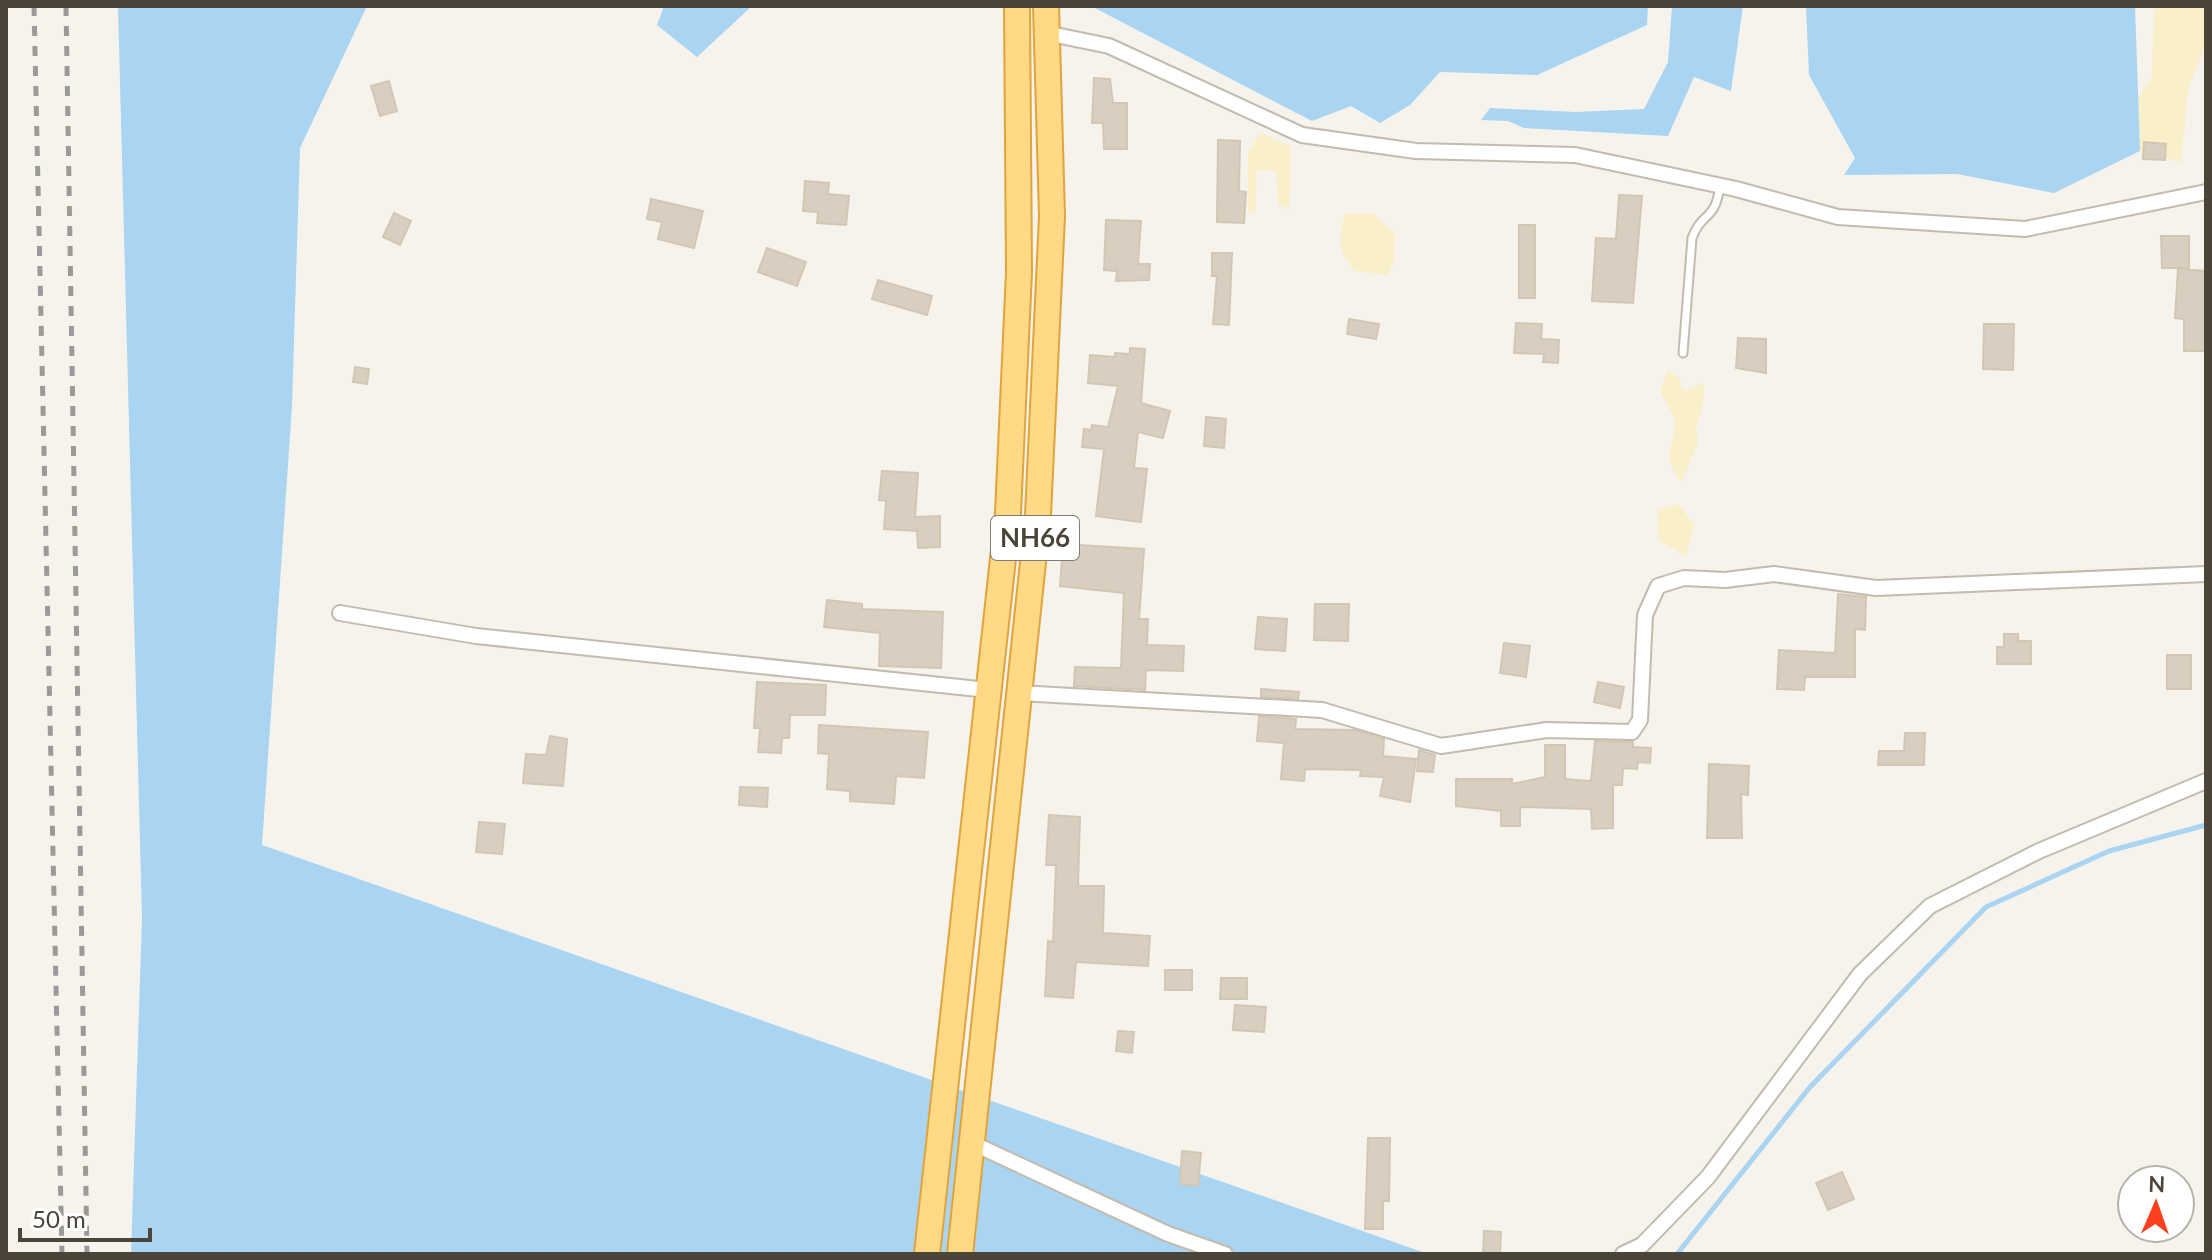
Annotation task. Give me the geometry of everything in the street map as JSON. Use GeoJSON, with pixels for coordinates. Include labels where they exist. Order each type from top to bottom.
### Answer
{"type":"FeatureCollection","features":[{"type":"Feature","properties":{"kind":"highway","name":"NH66"},"geometry":{"type":"LineString","coordinates":[[927,1254],[1008,513],[1017,364],[1017,6]]}},
{"type":"Feature","properties":{"kind":"highway","name":"NH66"},"geometry":{"type":"LineString","coordinates":[[960,1254],[1038,515],[1052,216],[1046,6]]}},
{"type":"Feature","properties":{"kind":"street"},"geometry":{"type":"LineString","coordinates":[[1046,33],[1109,46],[1302,135],[1416,151],[1575,155],[1720,186],[1838,217],[2025,229],[2206,192]]}},
{"type":"Feature","properties":{"kind":"street"},"geometry":{"type":"LineString","coordinates":[[1019,693],[1322,710],[1441,746],[1547,730],[1632,732],[1640,720],[1645,615],[1658,586],[1684,578],[1725,580],[1774,574],[1876,588],[2206,574]]}},
{"type":"Feature","properties":{"kind":"street"},"geometry":{"type":"LineString","coordinates":[[340,613],[476,636],[988,690]]}},
{"type":"Feature","properties":{"kind":"street"},"geometry":{"type":"LineString","coordinates":[[1623,1254],[1642,1245],[1708,1177],[1860,974],[1930,906],[2039,851],[2206,781]]}},
{"type":"Feature","properties":{"kind":"street"},"geometry":{"type":"LineString","coordinates":[[972,1143],[1168,1234],[1225,1254]]}},
{"type":"Feature","properties":{"kind":"lane"},"geometry":{"type":"LineString","coordinates":[[1683,353],[1692,238],[1696,227],[1714,213],[1720,186]]}},
{"type":"Feature","properties":{"kind":"sand"},"geometry":{"type":"Polygon","coordinates":[[[2154,6],[2206,6],[2206,44],[2188,90],[2181,162],[2140,151],[2138,99],[2152,76],[2154,6]]]}},
{"type":"Feature","properties":{"kind":"sand"},"geometry":{"type":"Polygon","coordinates":[[[1260,133],[1291,146],[1289,209],[1278,204],[1276,171],[1257,170],[1255,212],[1248,212],[1248,153],[1260,133]]]}},
{"type":"Feature","properties":{"kind":"sand"},"geometry":{"type":"Polygon","coordinates":[[[1345,214],[1374,214],[1395,233],[1394,261],[1388,275],[1354,271],[1348,263],[1340,244],[1345,214]]]}},
{"type":"Feature","properties":{"kind":"sand"},"geometry":{"type":"Polygon","coordinates":[[[1668,370],[1680,379],[1681,388],[1686,391],[1704,383],[1703,406],[1696,428],[1698,444],[1681,482],[1674,472],[1670,456],[1674,420],[1660,390],[1668,370]]]}},
{"type":"Feature","properties":{"kind":"sand"},"geometry":{"type":"Polygon","coordinates":[[[1679,504],[1694,525],[1686,556],[1659,541],[1657,510],[1679,504]]]}},
{"type":"Feature","properties":{"kind":"water"},"geometry":{"type":"Polygon","coordinates":[[[118,6],[367,6],[300,148],[292,406],[262,845],[1428,1254],[131,1254],[142,918],[118,6]]]}},
{"type":"Feature","properties":{"kind":"water"},"geometry":{"type":"Polygon","coordinates":[[[664,6],[752,6],[697,57],[657,25],[664,6]]]}},
{"type":"Feature","properties":{"kind":"water"},"geometry":{"type":"Polygon","coordinates":[[[1091,6],[1648,6],[1647,25],[1537,75],[1440,72],[1410,105],[1380,123],[1351,106],[1312,121],[1091,6]]]}},
{"type":"Feature","properties":{"kind":"water"},"geometry":{"type":"Polygon","coordinates":[[[1672,6],[1743,6],[1731,91],[1694,77],[1668,136],[1524,128],[1508,121],[1481,120],[1490,108],[1575,112],[1644,109],[1668,62],[1672,6]]]}},
{"type":"Feature","properties":{"kind":"water"},"geometry":{"type":"Polygon","coordinates":[[[1806,6],[2135,6],[2140,151],[2054,193],[1957,174],[1844,175],[1855,158],[1809,75],[1806,6]]]}},
{"type":"Feature","properties":{"kind":"building"},"geometry":{"type":"Polygon","coordinates":[[[1094,78],[1110,79],[1113,103],[1127,103],[1127,149],[1104,149],[1103,123],[1092,123],[1094,78]]]}},
{"type":"Feature","properties":{"kind":"building"},"geometry":{"type":"Polygon","coordinates":[[[389,81],[397,111],[380,116],[371,86],[389,81]]]}},
{"type":"Feature","properties":{"kind":"building"},"geometry":{"type":"Polygon","coordinates":[[[1218,140],[1240,141],[1239,191],[1246,192],[1244,223],[1217,222],[1218,140]]]}},
{"type":"Feature","properties":{"kind":"building"},"geometry":{"type":"Polygon","coordinates":[[[2144,142],[2166,144],[2165,160],[2143,159],[2144,142]]]}},
{"type":"Feature","properties":{"kind":"building"},"geometry":{"type":"Polygon","coordinates":[[[805,181],[829,183],[828,194],[849,196],[846,225],[817,223],[818,212],[803,211],[805,181]]]}},
{"type":"Feature","properties":{"kind":"building"},"geometry":{"type":"Polygon","coordinates":[[[1619,195],[1642,196],[1633,303],[1592,301],[1596,238],[1616,239],[1619,195]]]}},
{"type":"Feature","properties":{"kind":"building"},"geometry":{"type":"Polygon","coordinates":[[[651,199],[703,211],[694,248],[658,239],[662,222],[647,219],[651,199]]]}},
{"type":"Feature","properties":{"kind":"building"},"geometry":{"type":"Polygon","coordinates":[[[394,213],[411,221],[400,245],[383,237],[394,213]]]}},
{"type":"Feature","properties":{"kind":"building"},"geometry":{"type":"Polygon","coordinates":[[[1106,220],[1141,221],[1138,264],[1150,264],[1149,280],[1116,281],[1117,271],[1104,270],[1106,220]]]}},
{"type":"Feature","properties":{"kind":"building"},"geometry":{"type":"Polygon","coordinates":[[[1519,225],[1535,225],[1535,298],[1519,298],[1519,225]]]}},
{"type":"Feature","properties":{"kind":"building"},"geometry":{"type":"Polygon","coordinates":[[[2161,236],[2189,236],[2189,268],[2162,268],[2161,236]]]}},
{"type":"Feature","properties":{"kind":"building"},"geometry":{"type":"Polygon","coordinates":[[[767,248],[806,262],[797,286],[758,272],[767,248]]]}},
{"type":"Feature","properties":{"kind":"building"},"geometry":{"type":"Polygon","coordinates":[[[1212,253],[1232,253],[1229,325],[1213,324],[1217,276],[1212,276],[1212,253]]]}},
{"type":"Feature","properties":{"kind":"building"},"geometry":{"type":"Polygon","coordinates":[[[2178,269],[2206,271],[2206,351],[2184,351],[2184,319],[2175,318],[2178,269]]]}},
{"type":"Feature","properties":{"kind":"building"},"geometry":{"type":"Polygon","coordinates":[[[878,280],[932,296],[927,315],[872,299],[878,280]]]}},
{"type":"Feature","properties":{"kind":"building"},"geometry":{"type":"Polygon","coordinates":[[[1349,319],[1379,324],[1376,339],[1347,334],[1349,319]]]}},
{"type":"Feature","properties":{"kind":"building"},"geometry":{"type":"Polygon","coordinates":[[[1516,323],[1542,324],[1541,339],[1559,340],[1558,363],[1543,362],[1544,354],[1514,353],[1516,323]]]}},
{"type":"Feature","properties":{"kind":"building"},"geometry":{"type":"Polygon","coordinates":[[[1984,324],[2014,324],[2013,370],[1983,369],[1984,324]]]}},
{"type":"Feature","properties":{"kind":"building"},"geometry":{"type":"Polygon","coordinates":[[[1738,338],[1766,339],[1766,373],[1736,368],[1738,338]]]}},
{"type":"Feature","properties":{"kind":"building"},"geometry":{"type":"Polygon","coordinates":[[[1130,348],[1145,349],[1141,403],[1170,411],[1163,438],[1138,432],[1134,468],[1147,469],[1141,522],[1096,516],[1104,449],[1082,447],[1084,429],[1091,430],[1092,425],[1108,427],[1118,386],[1088,383],[1090,355],[1115,357],[1115,353],[1130,354],[1130,348]]]}},
{"type":"Feature","properties":{"kind":"building"},"geometry":{"type":"Polygon","coordinates":[[[355,367],[369,369],[367,384],[353,382],[355,367]]]}},
{"type":"Feature","properties":{"kind":"building"},"geometry":{"type":"Polygon","coordinates":[[[1206,417],[1226,419],[1224,448],[1204,446],[1206,417]]]}},
{"type":"Feature","properties":{"kind":"building"},"geometry":{"type":"Polygon","coordinates":[[[882,471],[918,473],[915,517],[940,516],[940,547],[918,548],[917,531],[884,529],[886,501],[879,500],[882,471]]]}},
{"type":"Feature","properties":{"kind":"building"},"geometry":{"type":"Polygon","coordinates":[[[1063,544],[1144,549],[1139,619],[1148,619],[1147,645],[1184,646],[1183,671],[1146,670],[1145,690],[1074,686],[1075,667],[1121,668],[1124,593],[1060,586],[1063,544]]]}},
{"type":"Feature","properties":{"kind":"building"},"geometry":{"type":"Polygon","coordinates":[[[1838,594],[1866,597],[1865,630],[1855,629],[1855,677],[1805,677],[1804,690],[1777,689],[1779,650],[1835,653],[1838,594]]]}},
{"type":"Feature","properties":{"kind":"building"},"geometry":{"type":"Polygon","coordinates":[[[827,600],[862,604],[862,609],[943,612],[941,668],[879,666],[880,633],[824,627],[827,600]]]}},
{"type":"Feature","properties":{"kind":"building"},"geometry":{"type":"Polygon","coordinates":[[[1315,604],[1349,604],[1348,641],[1314,640],[1315,604]]]}},
{"type":"Feature","properties":{"kind":"building"},"geometry":{"type":"Polygon","coordinates":[[[1258,617],[1287,619],[1285,651],[1255,649],[1258,617]]]}},
{"type":"Feature","properties":{"kind":"building"},"geometry":{"type":"Polygon","coordinates":[[[2004,634],[2018,634],[2018,641],[2031,641],[2031,664],[1997,664],[1997,647],[2004,647],[2004,634]]]}},
{"type":"Feature","properties":{"kind":"building"},"geometry":{"type":"Polygon","coordinates":[[[1504,643],[1530,646],[1526,677],[1500,673],[1504,643]]]}},
{"type":"Feature","properties":{"kind":"building"},"geometry":{"type":"Polygon","coordinates":[[[2167,655],[2191,655],[2191,689],[2167,689],[2167,655]]]}},
{"type":"Feature","properties":{"kind":"building"},"geometry":{"type":"Polygon","coordinates":[[[757,682],[826,685],[825,715],[790,715],[789,738],[782,738],[781,753],[758,752],[760,728],[754,728],[757,682]]]}},
{"type":"Feature","properties":{"kind":"building"},"geometry":{"type":"Polygon","coordinates":[[[1598,682],[1624,687],[1620,708],[1594,702],[1598,682]]]}},
{"type":"Feature","properties":{"kind":"building"},"geometry":{"type":"Polygon","coordinates":[[[1261,689],[1299,692],[1298,699],[1261,697],[1261,689]]]}},
{"type":"Feature","properties":{"kind":"building"},"geometry":{"type":"Polygon","coordinates":[[[1259,716],[1296,719],[1295,729],[1355,730],[1384,739],[1383,756],[1416,759],[1410,802],[1380,796],[1384,777],[1360,776],[1361,770],[1305,769],[1304,781],[1281,779],[1284,743],[1257,741],[1259,716]]]}},
{"type":"Feature","properties":{"kind":"building"},"geometry":{"type":"Polygon","coordinates":[[[819,725],[928,732],[924,778],[896,776],[894,804],[850,801],[850,791],[827,789],[829,754],[818,753],[819,725]]]}},
{"type":"Feature","properties":{"kind":"building"},"geometry":{"type":"Polygon","coordinates":[[[1905,733],[1925,733],[1924,765],[1878,765],[1879,751],[1904,751],[1905,733]]]}},
{"type":"Feature","properties":{"kind":"building"},"geometry":{"type":"Polygon","coordinates":[[[550,736],[567,739],[563,786],[523,783],[526,754],[546,755],[550,736]]]}},
{"type":"Feature","properties":{"kind":"building"},"geometry":{"type":"Polygon","coordinates":[[[1595,741],[1633,742],[1633,747],[1651,748],[1650,763],[1638,762],[1637,769],[1623,768],[1622,785],[1613,785],[1613,828],[1592,829],[1591,809],[1520,807],[1520,826],[1501,826],[1501,811],[1456,806],[1456,779],[1512,779],[1512,784],[1545,777],[1545,745],[1565,745],[1565,779],[1591,781],[1595,741]]]}},
{"type":"Feature","properties":{"kind":"building"},"geometry":{"type":"Polygon","coordinates":[[[1419,750],[1435,755],[1433,772],[1417,771],[1419,750]]]}},
{"type":"Feature","properties":{"kind":"building"},"geometry":{"type":"Polygon","coordinates":[[[1709,764],[1749,766],[1748,795],[1741,794],[1742,838],[1707,838],[1709,764]]]}},
{"type":"Feature","properties":{"kind":"building"},"geometry":{"type":"Polygon","coordinates":[[[740,787],[768,788],[767,807],[739,805],[740,787]]]}},
{"type":"Feature","properties":{"kind":"building"},"geometry":{"type":"Polygon","coordinates":[[[1049,815],[1080,817],[1078,886],[1104,886],[1103,933],[1150,936],[1148,966],[1076,962],[1073,998],[1045,996],[1048,941],[1053,942],[1056,865],[1046,865],[1049,815]]]}},
{"type":"Feature","properties":{"kind":"building"},"geometry":{"type":"Polygon","coordinates":[[[479,822],[505,824],[502,854],[476,852],[479,822]]]}},
{"type":"Feature","properties":{"kind":"building"},"geometry":{"type":"Polygon","coordinates":[[[1165,970],[1192,970],[1192,990],[1165,990],[1165,970]]]}},
{"type":"Feature","properties":{"kind":"building"},"geometry":{"type":"Polygon","coordinates":[[[1221,978],[1247,978],[1247,999],[1220,999],[1221,978]]]}},
{"type":"Feature","properties":{"kind":"building"},"geometry":{"type":"Polygon","coordinates":[[[1235,1005],[1266,1007],[1264,1032],[1233,1030],[1235,1005]]]}},
{"type":"Feature","properties":{"kind":"building"},"geometry":{"type":"Polygon","coordinates":[[[1118,1031],[1134,1032],[1132,1053],[1116,1051],[1118,1031]]]}},
{"type":"Feature","properties":{"kind":"building"},"geometry":{"type":"Polygon","coordinates":[[[1368,1138],[1390,1138],[1389,1201],[1383,1201],[1383,1229],[1365,1229],[1368,1138]]]}},
{"type":"Feature","properties":{"kind":"building"},"geometry":{"type":"Polygon","coordinates":[[[1182,1151],[1201,1153],[1198,1186],[1180,1184],[1182,1151]]]}},
{"type":"Feature","properties":{"kind":"building"},"geometry":{"type":"Polygon","coordinates":[[[1842,1172],[1854,1199],[1828,1210],[1816,1183],[1842,1172]]]}},
{"type":"Feature","properties":{"kind":"building"},"geometry":{"type":"Polygon","coordinates":[[[1484,1231],[1501,1232],[1500,1254],[1483,1254],[1484,1231]]]}},
{"type":"Feature","properties":{"kind":"waterway"},"geometry":{"type":"LineString","coordinates":[[1677,1254],[1810,1087],[1986,907],[2109,851],[2206,825]]}},
{"type":"Feature","properties":{"kind":"railway"},"geometry":{"type":"LineString","coordinates":[[34,6],[62,1254]]}},
{"type":"Feature","properties":{"kind":"railway"},"geometry":{"type":"LineString","coordinates":[[66,6],[87,1254]]}}]}
